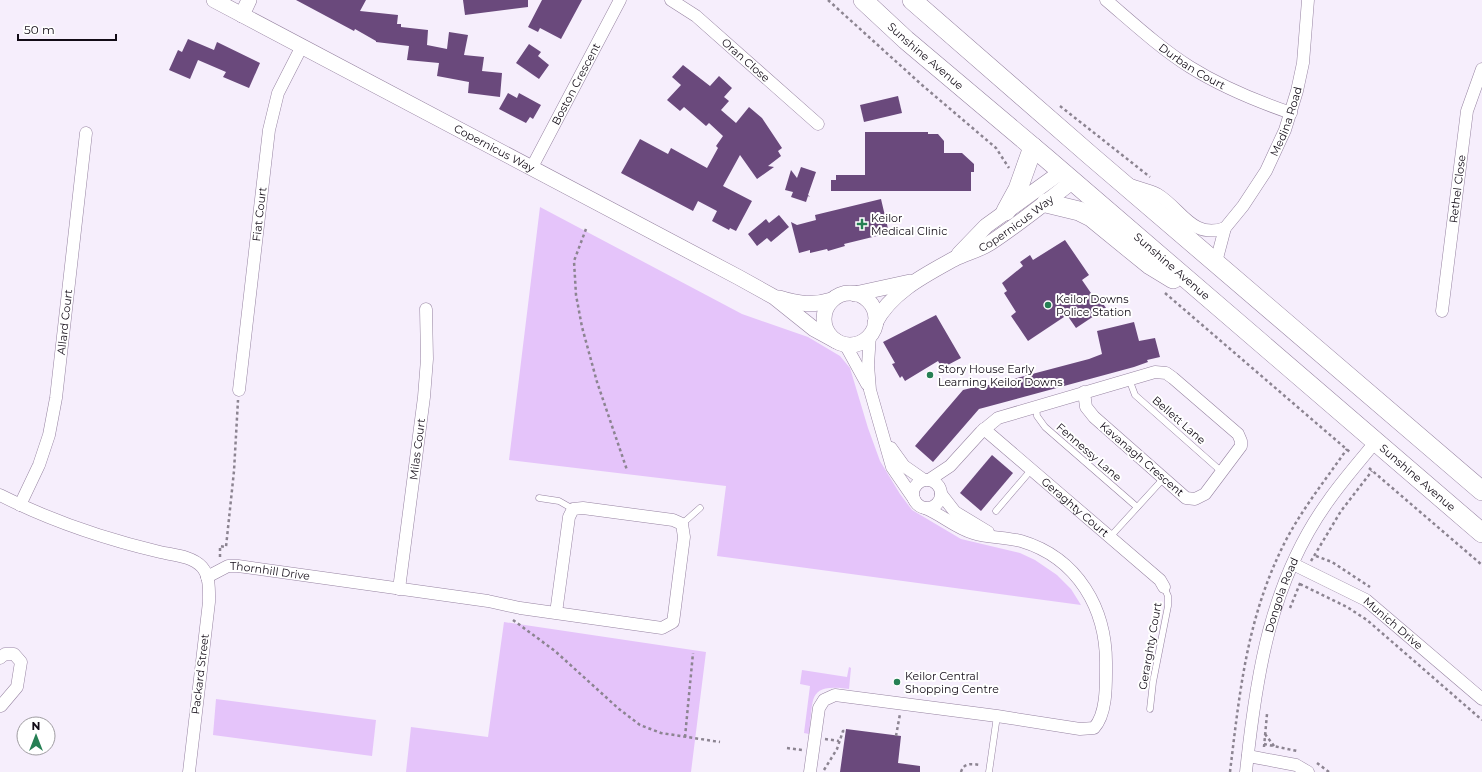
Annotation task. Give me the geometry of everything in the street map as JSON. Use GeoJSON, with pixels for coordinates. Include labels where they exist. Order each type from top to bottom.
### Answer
{"type":"FeatureCollection","features":[{"type":"Feature","properties":{"kind":"main road","name":"Sunshine Avenue"},"geometry":{"type":"LineString","coordinates":[[863,0],[906,40],[1067,176],[1482,533]]}},
{"type":"Feature","properties":{"kind":"main road"},"geometry":{"type":"LineString","coordinates":[[912,0],[1120,181],[1482,491]]}},
{"type":"Feature","properties":{"kind":"main road"},"geometry":{"type":"LineString","coordinates":[[1006,211],[1018,190],[1033,147]]}},
{"type":"Feature","properties":{"kind":"main road"},"geometry":{"type":"LineString","coordinates":[[1067,176],[1091,156]]}},
{"type":"Feature","properties":{"kind":"main road"},"geometry":{"type":"LineString","coordinates":[[1046,203],[1079,211],[1091,217],[1150,265],[1220,308]]}},
{"type":"Feature","properties":{"kind":"main road"},"geometry":{"type":"LineString","coordinates":[[1383,407],[1411,440],[1482,505]]}},
{"type":"Feature","properties":{"kind":"street","name":"Copernicus Way"},"geometry":{"type":"LineString","coordinates":[[214,0],[532,167],[774,297],[814,329],[840,343]]}},
{"type":"Feature","properties":{"kind":"street"},"geometry":{"type":"LineString","coordinates":[[242,15],[249,0]]}},
{"type":"Feature","properties":{"kind":"street","name":"Boston Crescent"},"geometry":{"type":"LineString","coordinates":[[532,167],[620,0]]}},
{"type":"Feature","properties":{"kind":"street","name":"Oran Close"},"geometry":{"type":"LineString","coordinates":[[671,0],[696,16],[818,124]]}},
{"type":"Feature","properties":{"kind":"street","name":"Durban Court"},"geometry":{"type":"LineString","coordinates":[[1106,0],[1166,50],[1190,67],[1216,82],[1259,102],[1291,113]]}},
{"type":"Feature","properties":{"kind":"street","name":"Medina Road"},"geometry":{"type":"LineString","coordinates":[[1216,262],[1225,228],[1244,206],[1266,171],[1278,147],[1291,113],[1303,63],[1308,0]]}},
{"type":"Feature","properties":{"kind":"street","name":"Fiat Court"},"geometry":{"type":"LineString","coordinates":[[239,390],[269,130],[278,92],[302,46]]}},
{"type":"Feature","properties":{"kind":"street","name":"Rethel Close"},"geometry":{"type":"LineString","coordinates":[[1442,311],[1467,111],[1482,69]]}},
{"type":"Feature","properties":{"kind":"street","name":"Allard Court"},"geometry":{"type":"LineString","coordinates":[[20,505],[39,465],[49,435],[56,398],[86,133]]}},
{"type":"Feature","properties":{"kind":"street","name":"Copernicus Way"},"geometry":{"type":"LineString","coordinates":[[873,328],[881,310],[890,300],[917,280],[954,259],[989,243],[1046,203],[1067,176]]}},
{"type":"Feature","properties":{"kind":"street","name":"Copernicus Way"},"geometry":{"type":"LineString","coordinates":[[954,259],[986,226],[1006,211],[1067,176]]}},
{"type":"Feature","properties":{"kind":"street"},"geometry":{"type":"LineString","coordinates":[[1120,181],[1157,194],[1198,228],[1213,231],[1225,228]]}},
{"type":"Feature","properties":{"kind":"street","name":"Copernicus Way"},"geometry":{"type":"LineString","coordinates":[[855,294],[917,280]]}},
{"type":"Feature","properties":{"kind":"street"},"geometry":{"type":"LineString","coordinates":[[810,772],[818,712],[821,704],[828,697],[842,695],[997,716],[1080,730],[1094,728],[1099,720],[1103,703],[1106,652],[1102,626],[1096,606],[1086,588],[1077,577],[1058,560],[1040,549],[1021,541],[973,533],[920,506],[895,473],[870,390],[868,365],[873,328],[873,308],[862,296],[847,293],[832,300],[825,309],[824,321],[828,333],[840,343],[870,390]]}},
{"type":"Feature","properties":{"kind":"street","name":"Copernicus Way"},"geometry":{"type":"LineString","coordinates":[[774,297],[808,304],[832,300]]}},
{"type":"Feature","properties":{"kind":"street","name":"Milas Court"},"geometry":{"type":"LineString","coordinates":[[399,589],[424,397],[427,360],[426,309]]}},
{"type":"Feature","properties":{"kind":"street"},"geometry":{"type":"LineString","coordinates":[[840,343],[856,344],[873,328]]}},
{"type":"Feature","properties":{"kind":"street","name":"Kavanagh Crescent"},"geometry":{"type":"LineString","coordinates":[[926,480],[950,466],[984,429],[998,418],[1036,406],[1084,392],[1129,379],[1155,372],[1166,373],[1238,434],[1241,446],[1205,494],[1195,499],[1186,498],[1094,417],[1086,407],[1084,392]]}},
{"type":"Feature","properties":{"kind":"street","name":"Geraghty Court"},"geometry":{"type":"LineString","coordinates":[[984,429],[1160,580],[1164,587]]}},
{"type":"Feature","properties":{"kind":"street"},"geometry":{"type":"LineString","coordinates":[[885,439],[904,466],[926,480],[938,485],[941,493],[955,512],[996,536]]}},
{"type":"Feature","properties":{"kind":"street","name":"Dongola Road"},"geometry":{"type":"LineString","coordinates":[[1246,772],[1264,644],[1293,564],[1311,529],[1328,501],[1376,441]]}},
{"type":"Feature","properties":{"kind":"street","name":"Kavanagh Crescent"},"geometry":{"type":"LineString","coordinates":[[941,493],[950,466]]}},
{"type":"Feature","properties":{"kind":"street"},"geometry":{"type":"LineString","coordinates":[[914,499],[913,495],[916,486],[926,480]]}},
{"type":"Feature","properties":{"kind":"street"},"geometry":{"type":"LineString","coordinates":[[925,508],[936,505],[941,493]]}},
{"type":"Feature","properties":{"kind":"street"},"geometry":{"type":"LineString","coordinates":[[0,495],[20,505],[83,530],[130,545],[193,560],[202,567],[207,577]]}},
{"type":"Feature","properties":{"kind":"street"},"geometry":{"type":"LineString","coordinates":[[556,613],[569,517],[573,510],[583,508],[673,520],[682,524]]}},
{"type":"Feature","properties":{"kind":"street","name":"Thornhill Drive"},"geometry":{"type":"LineString","coordinates":[[207,577],[224,568],[238,566],[488,601],[520,608],[662,628],[668,626],[672,622],[674,615],[684,537],[682,524]]}},
{"type":"Feature","properties":{"kind":"street","name":"Munich Drive"},"geometry":{"type":"LineString","coordinates":[[1293,564],[1366,600],[1482,699]]}},
{"type":"Feature","properties":{"kind":"street","name":"Packard Street"},"geometry":{"type":"LineString","coordinates":[[188,772],[209,602],[207,577]]}},
{"type":"Feature","properties":{"kind":"street"},"geometry":{"type":"LineString","coordinates":[[0,658],[5,654],[14,654],[21,662],[17,687],[0,708]]}},
{"type":"Feature","properties":{"kind":"street"},"geometry":{"type":"LineString","coordinates":[[1248,756],[1296,765],[1308,772]]}},
{"type":"Feature","properties":{"kind":"lane","name":"Bellett Lane"},"geometry":{"type":"LineString","coordinates":[[1129,379],[1131,390],[1135,395],[1222,472]]}},
{"type":"Feature","properties":{"kind":"lane","name":"Fennessy Lane"},"geometry":{"type":"LineString","coordinates":[[1036,406],[1037,416],[1045,427],[1137,507]]}},
{"type":"Feature","properties":{"kind":"lane"},"geometry":{"type":"LineString","coordinates":[[996,511],[1031,470]]}},
{"type":"Feature","properties":{"kind":"lane"},"geometry":{"type":"LineString","coordinates":[[1110,537],[1163,478]]}},
{"type":"Feature","properties":{"kind":"lane"},"geometry":{"type":"LineString","coordinates":[[539,498],[559,502],[573,510]]}},
{"type":"Feature","properties":{"kind":"lane"},"geometry":{"type":"LineString","coordinates":[[682,524],[700,508]]}},
{"type":"Feature","properties":{"kind":"lane","name":"Gerarghty Court"},"geometry":{"type":"LineString","coordinates":[[1150,709],[1153,682],[1168,606],[1168,596],[1164,587]]}},
{"type":"Feature","properties":{"kind":"lane"},"geometry":{"type":"LineString","coordinates":[[990,769],[997,716]]}},
{"type":"Feature","properties":{"kind":"path"},"geometry":{"type":"LineString","coordinates":[[828,0],[922,85],[996,148],[1009,168],[1012,170]]}},
{"type":"Feature","properties":{"kind":"path"},"geometry":{"type":"LineString","coordinates":[[1057,104],[1154,181]]}},
{"type":"Feature","properties":{"kind":"path"},"geometry":{"type":"LineString","coordinates":[[586,229],[574,261],[576,295],[582,327],[597,382],[627,470]]}},
{"type":"Feature","properties":{"kind":"path"},"geometry":{"type":"LineString","coordinates":[[1163,291],[1482,565]]}},
{"type":"Feature","properties":{"kind":"path"},"geometry":{"type":"LineString","coordinates":[[224,568],[220,555],[220,546],[226,547],[234,471],[239,390]]}},
{"type":"Feature","properties":{"kind":"path"},"geometry":{"type":"LineString","coordinates":[[1289,610],[1305,569],[1316,556],[1316,552],[1341,511],[1372,471]]}},
{"type":"Feature","properties":{"kind":"path"},"geometry":{"type":"LineString","coordinates":[[1300,584],[1347,607],[1368,620],[1482,720]]}},
{"type":"Feature","properties":{"kind":"path"},"geometry":{"type":"LineString","coordinates":[[509,618],[555,651],[619,709],[640,725],[661,733],[720,742]]}},
{"type":"Feature","properties":{"kind":"path"},"geometry":{"type":"LineString","coordinates":[[685,737],[693,654]]}},
{"type":"Feature","properties":{"kind":"path"},"geometry":{"type":"LineString","coordinates":[[1262,758],[1267,707]]}},
{"type":"Feature","properties":{"kind":"path"},"geometry":{"type":"LineString","coordinates":[[823,772],[837,749],[843,731],[846,731]]}},
{"type":"Feature","properties":{"kind":"path"},"geometry":{"type":"LineString","coordinates":[[1265,734],[1274,746]]}},
{"type":"Feature","properties":{"kind":"path"},"geometry":{"type":"LineString","coordinates":[[962,772],[963,768],[968,764],[990,769]]}},
{"type":"Feature","properties":{"kind":"shaded area"},"geometry":{"type":"Polygon","coordinates":[[[540,207],[742,314],[808,337],[840,356],[850,368],[868,428],[880,461],[900,494],[912,510],[961,539],[1020,553],[1035,560],[1057,575],[1071,589],[1081,605],[717,556],[726,486],[509,460],[540,207]]]}},
{"type":"Feature","properties":{"kind":"shaded area"},"geometry":{"type":"Polygon","coordinates":[[[504,622],[706,652],[691,772],[406,772],[411,727],[488,737],[504,622]]]}},
{"type":"Feature","properties":{"kind":"shaded area"},"geometry":{"type":"Polygon","coordinates":[[[849,667],[851,668],[849,689],[835,688],[819,691],[815,696],[813,703],[809,734],[804,733],[810,686],[800,684],[802,670],[847,677],[849,667]]]}},
{"type":"Feature","properties":{"kind":"shaded area"},"geometry":{"type":"Polygon","coordinates":[[[216,699],[376,720],[372,756],[213,735],[216,699]]]}},
{"type":"Feature","properties":{"kind":"building"},"geometry":{"type":"Polygon","coordinates":[[[296,0],[366,0],[360,11],[398,15],[397,24],[401,24],[401,27],[428,30],[427,45],[447,49],[449,32],[468,35],[464,55],[484,57],[482,71],[502,73],[500,97],[468,93],[469,82],[437,76],[439,63],[407,60],[409,46],[376,42],[355,29],[354,31],[296,0]]]}},
{"type":"Feature","properties":{"kind":"building"},"geometry":{"type":"Polygon","coordinates":[[[463,0],[528,0],[528,7],[465,15],[463,0]]]}},
{"type":"Feature","properties":{"kind":"building"},"geometry":{"type":"Polygon","coordinates":[[[542,0],[582,0],[561,39],[540,28],[538,32],[528,27],[542,0]]]}},
{"type":"Feature","properties":{"kind":"building"},"geometry":{"type":"Polygon","coordinates":[[[188,39],[214,50],[217,42],[260,63],[249,88],[223,77],[226,72],[198,60],[190,79],[169,70],[178,50],[182,52],[188,39]]]}},
{"type":"Feature","properties":{"kind":"building"},"geometry":{"type":"Polygon","coordinates":[[[529,44],[541,52],[538,56],[549,65],[539,79],[516,63],[529,44]]]}},
{"type":"Feature","properties":{"kind":"building"},"geometry":{"type":"Polygon","coordinates":[[[683,65],[710,86],[719,76],[732,88],[724,97],[729,101],[721,110],[736,123],[749,107],[762,118],[782,148],[778,151],[781,156],[768,166],[774,167],[757,179],[740,155],[723,186],[752,201],[736,231],[730,228],[729,230],[712,221],[717,211],[698,201],[693,211],[621,173],[640,139],[668,154],[671,148],[707,168],[718,148],[716,146],[723,136],[709,123],[706,126],[684,107],[680,111],[667,100],[681,85],[672,77],[683,65]]]}},
{"type":"Feature","properties":{"kind":"building"},"geometry":{"type":"Polygon","coordinates":[[[508,93],[517,98],[519,93],[541,105],[533,119],[530,117],[526,123],[499,109],[508,93]]]}},
{"type":"Feature","properties":{"kind":"building"},"geometry":{"type":"Polygon","coordinates":[[[898,96],[902,113],[864,122],[860,105],[898,96]]]}},
{"type":"Feature","properties":{"kind":"building"},"geometry":{"type":"Polygon","coordinates":[[[865,132],[928,132],[928,134],[938,134],[944,141],[944,153],[962,153],[974,164],[974,172],[971,172],[971,191],[831,191],[831,180],[836,180],[836,175],[865,175],[865,132]]]}},
{"type":"Feature","properties":{"kind":"building"},"geometry":{"type":"Polygon","coordinates":[[[801,167],[816,172],[808,195],[810,197],[808,196],[806,202],[791,197],[793,192],[785,190],[791,170],[797,178],[801,167]]]}},
{"type":"Feature","properties":{"kind":"building"},"geometry":{"type":"Polygon","coordinates":[[[881,199],[889,233],[844,244],[845,246],[828,251],[827,249],[810,253],[810,250],[799,253],[791,222],[797,225],[816,220],[815,215],[881,199]]]}},
{"type":"Feature","properties":{"kind":"building"},"geometry":{"type":"Polygon","coordinates":[[[779,215],[789,227],[771,242],[767,238],[757,246],[748,234],[766,219],[769,223],[779,215]]]}},
{"type":"Feature","properties":{"kind":"building"},"geometry":{"type":"Polygon","coordinates":[[[1065,240],[1089,275],[1082,280],[1093,296],[1096,294],[1106,308],[1076,328],[1067,315],[1028,341],[1011,316],[1016,312],[1004,293],[1007,291],[1002,283],[1023,266],[1020,262],[1030,255],[1033,260],[1065,240]]]}},
{"type":"Feature","properties":{"kind":"building"},"geometry":{"type":"Polygon","coordinates":[[[936,315],[961,358],[942,368],[938,361],[905,381],[902,376],[900,378],[892,364],[895,363],[883,342],[936,315]]]}},
{"type":"Feature","properties":{"kind":"building"},"geometry":{"type":"Polygon","coordinates":[[[1134,322],[1139,341],[1155,338],[1160,357],[1147,360],[1148,362],[1134,367],[979,409],[933,462],[915,446],[963,390],[983,385],[990,385],[1089,359],[1102,354],[1097,331],[1134,322]]]}},
{"type":"Feature","properties":{"kind":"building"},"geometry":{"type":"Polygon","coordinates":[[[992,455],[1013,473],[981,511],[960,493],[992,455]]]}},
{"type":"Feature","properties":{"kind":"building"},"geometry":{"type":"Polygon","coordinates":[[[846,729],[901,736],[898,763],[920,766],[920,772],[840,772],[846,729]]]}},
{"type":"Feature","properties":{"kind":"place","name":"Keilor Medical Clinic"},"geometry":{"type":"Point","coordinates":[862,224]}},
{"type":"Feature","properties":{"kind":"place","name":"Keilor Downs Police Station"},"geometry":{"type":"Point","coordinates":[1048,305]}},
{"type":"Feature","properties":{"kind":"place","name":"Story House Early Learning Keilor Downs"},"geometry":{"type":"Point","coordinates":[930,375]}},
{"type":"Feature","properties":{"kind":"place","name":"Keilor Central Shopping Centre"},"geometry":{"type":"Point","coordinates":[897,682]}}]}
